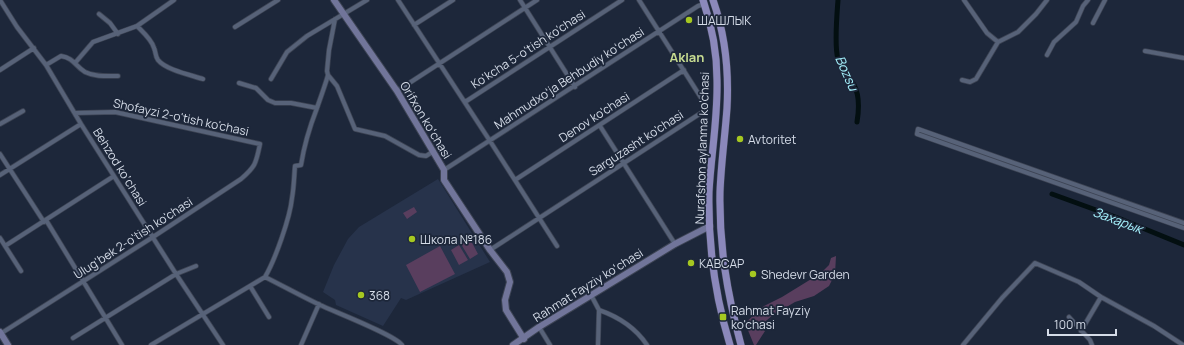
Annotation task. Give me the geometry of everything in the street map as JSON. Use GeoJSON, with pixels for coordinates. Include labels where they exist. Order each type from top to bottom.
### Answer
{"type":"FeatureCollection","features":[{"type":"Feature","properties":{"kind":"main road","name":"Nurafshon aylanma ko'chasi"},"geometry":{"type":"LineString","coordinates":[[713,0],[721,29],[727,81],[727,110],[721,179],[720,221],[726,282],[741,345]]}},
{"type":"Feature","properties":{"kind":"main road","name":"Nurafshon aylanma ko'chasi"},"geometry":{"type":"LineString","coordinates":[[704,2],[712,30],[716,58],[717,82],[710,176],[710,226],[714,274],[730,345]]}},
{"type":"Feature","properties":{"kind":"main road"},"geometry":{"type":"LineString","coordinates":[[712,30],[717,33],[720,32],[721,29]]}},
{"type":"Feature","properties":{"kind":"main road"},"geometry":{"type":"LineString","coordinates":[[717,82],[722,78],[727,81]]}},
{"type":"Feature","properties":{"kind":"main road"},"geometry":{"type":"LineString","coordinates":[[726,330],[728,333],[732,333],[736,328]]}},
{"type":"Feature","properties":{"kind":"street","name":"Behzod ko‘chasi"},"geometry":{"type":"LineString","coordinates":[[0,0],[46,65],[74,113],[223,345]]}},
{"type":"Feature","properties":{"kind":"street"},"geometry":{"type":"LineString","coordinates":[[75,62],[93,42],[138,26],[174,0]]}},
{"type":"Feature","properties":{"kind":"street"},"geometry":{"type":"LineString","coordinates":[[235,27],[278,0]]}},
{"type":"Feature","properties":{"kind":"street","name":"Orifxon koʻchasi"},"geometry":{"type":"LineString","coordinates":[[334,0],[397,91],[434,151],[444,170],[444,180],[509,276],[510,282],[505,300],[506,310],[524,339]]}},
{"type":"Feature","properties":{"kind":"street"},"geometry":{"type":"LineString","coordinates":[[271,79],[287,52],[307,36],[367,0]]}},
{"type":"Feature","properties":{"kind":"street"},"geometry":{"type":"LineString","coordinates":[[398,0],[557,246]]}},
{"type":"Feature","properties":{"kind":"street"},"geometry":{"type":"LineString","coordinates":[[414,25],[453,0]]}},
{"type":"Feature","properties":{"kind":"street"},"geometry":{"type":"LineString","coordinates":[[520,0],[574,87]]}},
{"type":"Feature","properties":{"kind":"street"},"geometry":{"type":"LineString","coordinates":[[397,91],[537,0]]}},
{"type":"Feature","properties":{"kind":"street","name":"Ko'kcha 5-o'tish ko'chasi"},"geometry":{"type":"LineString","coordinates":[[465,102],[622,0]]}},
{"type":"Feature","properties":{"kind":"street","name":"Sarguzasht ko'chasi"},"geometry":{"type":"LineString","coordinates":[[490,250],[704,111],[705,104],[639,0]]}},
{"type":"Feature","properties":{"kind":"street"},"geometry":{"type":"LineString","coordinates":[[964,0],[987,33],[998,42]]}},
{"type":"Feature","properties":{"kind":"street"},"geometry":{"type":"LineString","coordinates":[[962,80],[970,82],[976,79],[998,42],[1018,32],[1036,14],[1047,0]]}},
{"type":"Feature","properties":{"kind":"street"},"geometry":{"type":"LineString","coordinates":[[1047,56],[1054,42],[1076,22],[1088,0]]}},
{"type":"Feature","properties":{"kind":"street"},"geometry":{"type":"LineString","coordinates":[[1093,23],[1105,0]]}},
{"type":"Feature","properties":{"kind":"street","name":"Mahmudxoʻja Behbudiy koʻchasi"},"geometry":{"type":"LineString","coordinates":[[444,170],[704,2]]}},
{"type":"Feature","properties":{"kind":"street"},"geometry":{"type":"LineString","coordinates":[[99,14],[110,23],[118,34]]}},
{"type":"Feature","properties":{"kind":"street"},"geometry":{"type":"LineString","coordinates":[[151,345],[265,277],[269,270],[286,224],[292,199],[295,166],[301,165],[303,153],[324,91],[328,75],[329,50],[335,19]]}},
{"type":"Feature","properties":{"kind":"street"},"geometry":{"type":"LineString","coordinates":[[138,26],[154,48],[158,60],[164,65],[203,79]]}},
{"type":"Feature","properties":{"kind":"street"},"geometry":{"type":"LineString","coordinates":[[0,70],[34,48]]}},
{"type":"Feature","properties":{"kind":"street"},"geometry":{"type":"LineString","coordinates":[[1145,52],[1184,58]]}},
{"type":"Feature","properties":{"kind":"street"},"geometry":{"type":"LineString","coordinates":[[46,65],[61,56],[69,57],[85,72],[96,75],[118,76]]}},
{"type":"Feature","properties":{"kind":"street","name":"Denov ko'chasi"},"geometry":{"type":"LineString","coordinates":[[515,180],[684,70]]}},
{"type":"Feature","properties":{"kind":"street"},"geometry":{"type":"LineString","coordinates":[[328,75],[337,86],[355,129],[386,136],[419,154],[426,156],[434,151]]}},
{"type":"Feature","properties":{"kind":"street"},"geometry":{"type":"LineString","coordinates":[[239,82],[256,88],[268,100],[275,103],[291,103],[317,108]]}},
{"type":"Feature","properties":{"kind":"street"},"geometry":{"type":"LineString","coordinates":[[0,124],[23,111]]}},
{"type":"Feature","properties":{"kind":"street","name":"Shofayzi 2-o'tish ko'chasi"},"geometry":{"type":"LineString","coordinates":[[74,113],[115,112],[260,144]]}},
{"type":"Feature","properties":{"kind":"street"},"geometry":{"type":"LineString","coordinates":[[0,175],[81,124]]}},
{"type":"Feature","properties":{"kind":"street"},"geometry":{"type":"LineString","coordinates":[[600,126],[675,244]]}},
{"type":"Feature","properties":{"kind":"street"},"geometry":{"type":"LineString","coordinates":[[1184,223],[918,129],[916,134],[1184,228]]}},
{"type":"Feature","properties":{"kind":"street","name":"Ulug'bek 2-o'tish ko'chasi"},"geometry":{"type":"LineString","coordinates":[[0,334],[153,237],[241,178],[251,170],[257,162],[260,144]]}},
{"type":"Feature","properties":{"kind":"street"},"geometry":{"type":"LineString","coordinates":[[0,154],[45,221],[122,345]]}},
{"type":"Feature","properties":{"kind":"street"},"geometry":{"type":"LineString","coordinates":[[5,246],[114,176]]}},
{"type":"Feature","properties":{"kind":"street","name":"Rahmat Fayziy koʻchasi"},"geometry":{"type":"LineString","coordinates":[[513,345],[524,339],[539,327],[675,244],[710,226]]}},
{"type":"Feature","properties":{"kind":"street"},"geometry":{"type":"LineString","coordinates":[[0,238],[21,271]]}},
{"type":"Feature","properties":{"kind":"street"},"geometry":{"type":"LineString","coordinates":[[963,345],[1002,298],[1035,262],[1079,282],[1101,298],[1154,326],[1183,345]]}},
{"type":"Feature","properties":{"kind":"street"},"geometry":{"type":"LineString","coordinates":[[73,338],[176,274],[196,266]]}},
{"type":"Feature","properties":{"kind":"street"},"geometry":{"type":"LineString","coordinates":[[265,277],[318,304],[385,334],[399,341],[402,345]]}},
{"type":"Feature","properties":{"kind":"street"},"geometry":{"type":"LineString","coordinates":[[250,286],[270,317]]}},
{"type":"Feature","properties":{"kind":"street"},"geometry":{"type":"LineString","coordinates":[[591,295],[599,310],[598,345]]}},
{"type":"Feature","properties":{"kind":"street"},"geometry":{"type":"LineString","coordinates":[[1081,331],[1101,298]]}},
{"type":"Feature","properties":{"kind":"street"},"geometry":{"type":"LineString","coordinates":[[301,345],[318,304]]}},
{"type":"Feature","properties":{"kind":"street"},"geometry":{"type":"LineString","coordinates":[[599,310],[614,315],[628,325],[647,345]]}},
{"type":"Feature","properties":{"kind":"street"},"geometry":{"type":"LineString","coordinates":[[1069,317],[1092,345]]}},
{"type":"Feature","properties":{"kind":"street"},"geometry":{"type":"LineString","coordinates":[[539,327],[550,345]]}},
{"type":"Feature","properties":{"kind":"street"},"geometry":{"type":"LineString","coordinates":[[0,334],[8,345]]}},
{"type":"Feature","properties":{"kind":"shaded area","name":"Школа №186"},"geometry":{"type":"Polygon","coordinates":[[[438,179],[490,262],[406,300],[401,298],[383,326],[336,305],[335,300],[323,292],[334,265],[348,239],[359,227],[438,179]]]}},
{"type":"Feature","properties":{"kind":"shaded area"},"geometry":{"type":"Polygon","coordinates":[[[414,207],[417,212],[407,219],[403,213],[414,207]]]}},
{"type":"Feature","properties":{"kind":"shaded area"},"geometry":{"type":"Polygon","coordinates":[[[470,239],[478,254],[470,259],[461,244],[470,239]]]}},
{"type":"Feature","properties":{"kind":"shaded area"},"geometry":{"type":"Polygon","coordinates":[[[459,245],[468,260],[459,265],[451,250],[459,245]]]}},
{"type":"Feature","properties":{"kind":"shaded area"},"geometry":{"type":"Polygon","coordinates":[[[440,246],[455,274],[420,292],[406,265],[440,246]]]}},
{"type":"Feature","properties":{"kind":"shaded area"},"geometry":{"type":"Polygon","coordinates":[[[836,256],[835,274],[829,286],[814,296],[795,302],[773,315],[760,326],[765,331],[756,345],[754,345],[745,323],[764,306],[782,297],[821,273],[829,265],[831,258],[836,256]]]}},
{"type":"Feature","properties":{"kind":"waterway","name":"Bozsu"},"geometry":{"type":"LineString","coordinates":[[838,0],[836,30],[837,53],[841,66],[856,89],[859,108],[857,122]]}},
{"type":"Feature","properties":{"kind":"waterway","name":"Захарык"},"geometry":{"type":"LineString","coordinates":[[1052,194],[1118,218],[1184,245]]}},
{"type":"Feature","properties":{"kind":"place","name":"ШАШЛЫК"},"geometry":{"type":"Point","coordinates":[689,20]}},
{"type":"Feature","properties":{"kind":"place","name":"Avtoritet"},"geometry":{"type":"Point","coordinates":[740,139]}},
{"type":"Feature","properties":{"kind":"place","name":"Школа №186"},"geometry":{"type":"Point","coordinates":[412,239]}},
{"type":"Feature","properties":{"kind":"place","name":"КАВСАР"},"geometry":{"type":"Point","coordinates":[691,263]}},
{"type":"Feature","properties":{"kind":"place","name":"Shedevr Garden"},"geometry":{"type":"Point","coordinates":[753,274]}},
{"type":"Feature","properties":{"kind":"place","name":"368"},"geometry":{"type":"Point","coordinates":[361,295]}},
{"type":"Feature","properties":{"kind":"place","name":"Rahmat Fayziy ko'chasi"},"geometry":{"type":"Point","coordinates":[723,317]}},
{"type":"Feature","properties":{"kind":"district","name":"Aklan"},"geometry":{"type":"Point","coordinates":[687,57]}}]}
